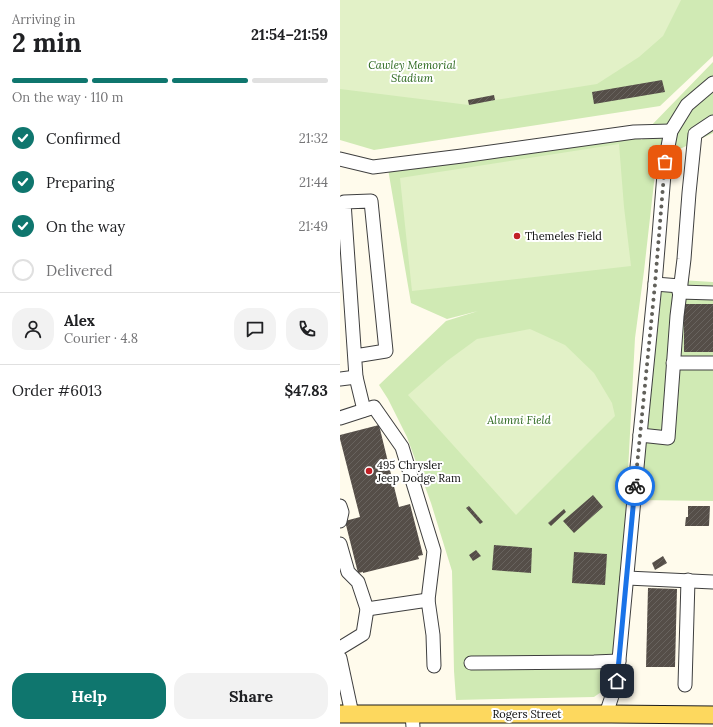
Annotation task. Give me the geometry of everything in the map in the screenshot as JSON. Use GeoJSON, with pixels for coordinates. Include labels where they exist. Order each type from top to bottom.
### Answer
{"type":"FeatureCollection","features":[{"type":"Feature","properties":{"kind":"main road","name":"Rogers Street"},"geometry":{"type":"LineString","coordinates":[[346,714],[413,721],[606,714],[713,716]]}},
{"type":"Feature","properties":{"kind":"street"},"geometry":{"type":"LineString","coordinates":[[606,714],[617,681],[655,284],[665,162],[671,131],[687,105],[713,83]]}},
{"type":"Feature","properties":{"kind":"street"},"geometry":{"type":"LineString","coordinates":[[640,435],[668,438],[680,289],[695,134],[713,122]]}},
{"type":"Feature","properties":{"kind":"street"},"geometry":{"type":"LineString","coordinates":[[343,158],[373,167],[634,132],[671,131]]}},
{"type":"Feature","properties":{"kind":"street"},"geometry":{"type":"LineString","coordinates":[[355,356],[386,351],[371,201],[344,202],[356,377],[364,410]]}},
{"type":"Feature","properties":{"kind":"street"},"geometry":{"type":"LineString","coordinates":[[655,284],[713,293]]}},
{"type":"Feature","properties":{"kind":"street"},"geometry":{"type":"LineString","coordinates":[[674,363],[713,363]]}},
{"type":"Feature","properties":{"kind":"street"},"geometry":{"type":"LineString","coordinates":[[340,379],[356,377]]}},
{"type":"Feature","properties":{"kind":"street"},"geometry":{"type":"LineString","coordinates":[[340,418],[374,407],[402,447],[434,551],[428,600],[433,635],[434,666]]}},
{"type":"Feature","properties":{"kind":"street"},"geometry":{"type":"LineString","coordinates":[[340,506],[342,512],[340,521]]}},
{"type":"Feature","properties":{"kind":"street"},"geometry":{"type":"LineString","coordinates":[[340,544],[348,572],[358,582],[367,609],[363,634],[340,648]]}},
{"type":"Feature","properties":{"kind":"street"},"geometry":{"type":"LineString","coordinates":[[627,578],[713,582]]}},
{"type":"Feature","properties":{"kind":"street"},"geometry":{"type":"LineString","coordinates":[[684,685],[688,580]]}},
{"type":"Feature","properties":{"kind":"street"},"geometry":{"type":"LineString","coordinates":[[367,609],[428,600]]}},
{"type":"Feature","properties":{"kind":"street"},"geometry":{"type":"LineString","coordinates":[[340,658],[346,714]]}},
{"type":"Feature","properties":{"kind":"street"},"geometry":{"type":"LineString","coordinates":[[471,663],[619,661]]}},
{"type":"Feature","properties":{"kind":"green space","name":"Cawley Memorial Stadium"},"geometry":{"type":"Polygon","coordinates":[[[340,0],[713,0],[713,56],[660,106],[374,150],[340,140],[340,0]]]}},
{"type":"Feature","properties":{"kind":"green space","name":"Cawley Memorial Stadium"},"geometry":{"type":"Polygon","coordinates":[[[340,0],[681,0],[663,36],[639,57],[597,84],[469,105],[340,89],[340,0]]]}},
{"type":"Feature","properties":{"kind":"green space","name":"Alumni Field"},"geometry":{"type":"Polygon","coordinates":[[[713,62],[713,133],[655,161],[656,165],[635,338],[617,681],[594,697],[456,700],[452,571],[431,503],[407,437],[388,399],[379,385],[446,321],[478,311],[447,319],[411,303],[388,169],[637,137],[642,140],[646,131],[713,62]]]}},
{"type":"Feature","properties":{"kind":"green space","name":"Themeles Field"},"geometry":{"type":"Polygon","coordinates":[[[619,144],[631,266],[412,291],[400,178],[619,144]]]}},
{"type":"Feature","properties":{"kind":"green space"},"geometry":{"type":"Polygon","coordinates":[[[663,279],[713,282],[713,501],[637,500],[663,279]]]}},
{"type":"Feature","properties":{"kind":"green space"},"geometry":{"type":"Polygon","coordinates":[[[530,329],[565,345],[594,373],[612,403],[615,416],[516,515],[408,395],[447,361],[477,339],[530,329]]]}},
{"type":"Feature","properties":{"kind":"building"},"geometry":{"type":"Polygon","coordinates":[[[662,80],[665,92],[594,104],[592,92],[662,80]]]}},
{"type":"Feature","properties":{"kind":"building"},"geometry":{"type":"Polygon","coordinates":[[[494,95],[495,100],[469,105],[468,100],[494,95]]]}},
{"type":"Feature","properties":{"kind":"building"},"geometry":{"type":"Polygon","coordinates":[[[684,304],[713,304],[713,352],[684,352],[684,304]]]}},
{"type":"Feature","properties":{"kind":"building","name":"495 Chrysler Jeep Dodge Ram"},"geometry":{"type":"Polygon","coordinates":[[[379,425],[399,507],[410,504],[423,555],[418,556],[419,559],[358,573],[345,521],[360,517],[340,435],[379,425]]]}},
{"type":"Feature","properties":{"kind":"building"},"geometry":{"type":"Polygon","coordinates":[[[593,495],[603,507],[574,533],[563,521],[593,495]]]}},
{"type":"Feature","properties":{"kind":"building"},"geometry":{"type":"Polygon","coordinates":[[[469,506],[483,522],[480,524],[466,508],[469,506]]]}},
{"type":"Feature","properties":{"kind":"building"},"geometry":{"type":"Polygon","coordinates":[[[688,506],[710,506],[709,526],[685,526],[686,517],[688,517],[688,506]]]}},
{"type":"Feature","properties":{"kind":"building"},"geometry":{"type":"Polygon","coordinates":[[[564,509],[566,512],[551,526],[548,523],[564,509]]]}},
{"type":"Feature","properties":{"kind":"building"},"geometry":{"type":"Polygon","coordinates":[[[494,545],[532,548],[531,573],[492,570],[494,545]]]}},
{"type":"Feature","properties":{"kind":"building"},"geometry":{"type":"Polygon","coordinates":[[[476,550],[481,556],[473,561],[469,555],[476,550]]]}},
{"type":"Feature","properties":{"kind":"building"},"geometry":{"type":"Polygon","coordinates":[[[574,552],[607,554],[605,585],[572,583],[574,552]]]}},
{"type":"Feature","properties":{"kind":"building"},"geometry":{"type":"Polygon","coordinates":[[[663,556],[667,563],[655,570],[652,563],[663,556]]]}},
{"type":"Feature","properties":{"kind":"building"},"geometry":{"type":"Polygon","coordinates":[[[648,588],[677,589],[675,667],[646,667],[648,588]]]}},
{"type":"Feature","properties":{"kind":"way so far"},"geometry":{"type":"LineString","coordinates":[[635,486],[655,284],[665,162]]}},
{"type":"Feature","properties":{"kind":"place","name":"Themeles Field"},"geometry":{"type":"Point","coordinates":[517,236]}},
{"type":"Feature","properties":{"kind":"place","name":"495 Chrysler Jeep Dodge Ram"},"geometry":{"type":"Point","coordinates":[369,471]}},
{"type":"Feature","properties":{"kind":"route"},"geometry":{"type":"LineString","coordinates":[[617,681],[635,486]]}}]}
